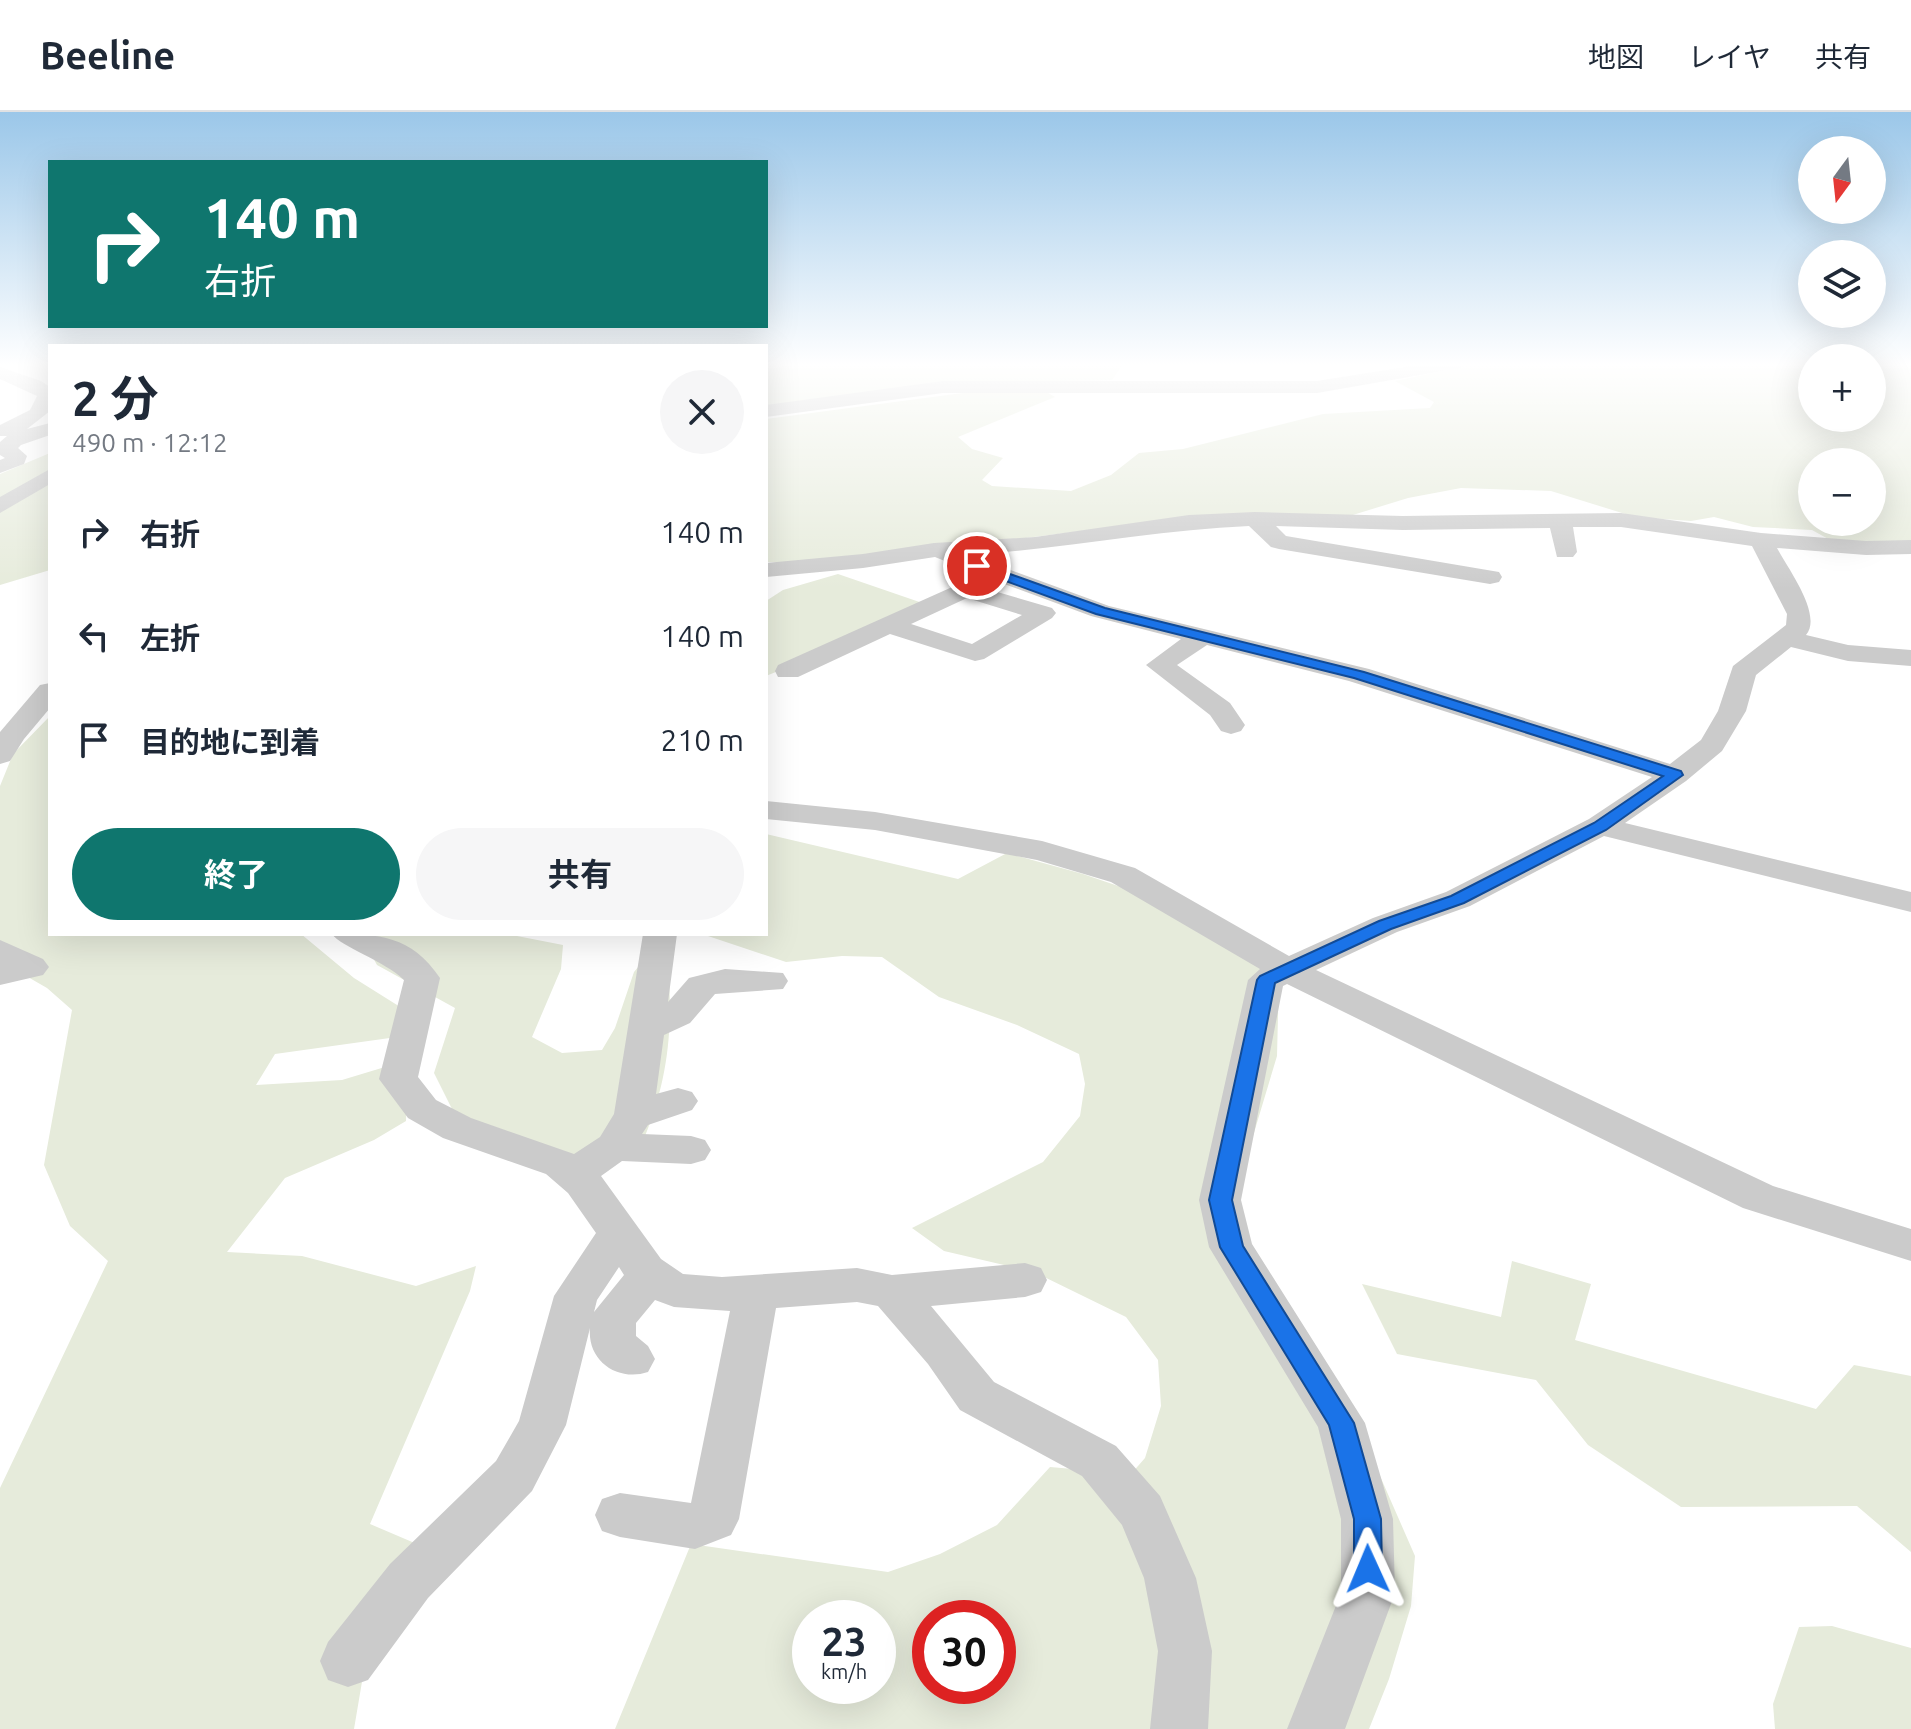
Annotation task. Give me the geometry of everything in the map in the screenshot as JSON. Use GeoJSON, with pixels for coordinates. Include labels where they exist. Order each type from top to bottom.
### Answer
{"type":"FeatureCollection","features":[{"type":"Feature","properties":{"kind":"street"},"geometry":{"type":"LineString","coordinates":[[0,467],[17,460],[17,456],[5,449],[21,438]]}},
{"type":"Feature","properties":{"kind":"street"},"geometry":{"type":"LineString","coordinates":[[0,484],[48,475]]}},
{"type":"Feature","properties":{"kind":"street"},"geometry":{"type":"LineString","coordinates":[[0,506],[48,476]]}},
{"type":"Feature","properties":{"kind":"street"},"geometry":{"type":"LineString","coordinates":[[1255,519],[1279,542],[1490,577]]}},
{"type":"Feature","properties":{"kind":"street"},"geometry":{"type":"LineString","coordinates":[[768,570],[863,561],[934,550],[1035,544],[1189,522],[1255,519],[1403,523],[1621,520],[1761,540],[1866,548],[1911,547]]}},
{"type":"Feature","properties":{"kind":"street"},"geometry":{"type":"LineString","coordinates":[[1560,520],[1565,552]]}},
{"type":"Feature","properties":{"kind":"street"},"geometry":{"type":"LineString","coordinates":[[1316,1729],[1368,1593],[1367,1519],[1341,1423],[1231,1247],[1220,1200],[1266,980],[1385,925],[1458,899],[1600,826],[1675,775],[1712,745],[1732,711],[1743,672],[1799,628],[1800,614],[1761,540]]}},
{"type":"Feature","properties":{"kind":"street"},"geometry":{"type":"LineString","coordinates":[[934,550],[1100,611],[1359,675],[1675,775]]}},
{"type":"Feature","properties":{"kind":"street"},"geometry":{"type":"LineString","coordinates":[[788,671],[999,575]]}},
{"type":"Feature","properties":{"kind":"street"},"geometry":{"type":"LineString","coordinates":[[889,625],[975,653],[1043,613],[966,590]]}},
{"type":"Feature","properties":{"kind":"street"},"geometry":{"type":"LineString","coordinates":[[1202,637],[1159,665],[1220,709],[1231,725]]}},
{"type":"Feature","properties":{"kind":"street"},"geometry":{"type":"LineString","coordinates":[[1787,637],[1814,649],[1911,658]]}},
{"type":"Feature","properties":{"kind":"street"},"geometry":{"type":"LineString","coordinates":[[0,755],[12,735],[48,693]]}},
{"type":"Feature","properties":{"kind":"street"},"geometry":{"type":"LineString","coordinates":[[768,810],[875,821],[1027,849],[1123,875],[1287,970],[1758,1197],[1911,1245]]}},
{"type":"Feature","properties":{"kind":"street"},"geometry":{"type":"LineString","coordinates":[[1600,826],[1911,902]]}},
{"type":"Feature","properties":{"kind":"street"},"geometry":{"type":"LineString","coordinates":[[354,936],[380,946],[409,963],[422,978],[398,1079],[422,1109],[457,1128],[560,1164],[583,1182],[651,1275],[674,1290],[722,1294],[857,1285],[892,1292],[1025,1280]]}},
{"type":"Feature","properties":{"kind":"street"},"geometry":{"type":"LineString","coordinates":[[624,1131],[646,1029],[660,936]]}},
{"type":"Feature","properties":{"kind":"street"},"geometry":{"type":"LineString","coordinates":[[0,951],[31,967],[0,974]]}},
{"type":"Feature","properties":{"kind":"street"},"geometry":{"type":"LineString","coordinates":[[646,1029],[677,1015],[702,986],[725,980],[770,981]]}},
{"type":"Feature","properties":{"kind":"street"},"geometry":{"type":"LineString","coordinates":[[573,1174],[624,1131],[678,1101]]}},
{"type":"Feature","properties":{"kind":"street"},"geometry":{"type":"LineString","coordinates":[[624,1131],[691,1150]]}},
{"type":"Feature","properties":{"kind":"street"},"geometry":{"type":"LineString","coordinates":[[348,1661],[409,1581],[514,1476],[542,1425],[576,1296],[620,1231]]}},
{"type":"Feature","properties":{"kind":"street"},"geometry":{"type":"LineString","coordinates":[[632,1359],[612,1343],[614,1318],[651,1275]]}},
{"type":"Feature","properties":{"kind":"street"},"geometry":{"type":"LineString","coordinates":[[620,1515],[695,1526],[713,1519],[756,1292]]}},
{"type":"Feature","properties":{"kind":"street"},"geometry":{"type":"LineString","coordinates":[[892,1292],[944,1351],[977,1396],[1099,1461],[1142,1512],[1170,1578],[1185,1651],[1179,1729]]}},
{"type":"Feature","properties":{"kind":"green space"},"geometry":{"type":"Polygon","coordinates":[[[768,438],[960,438],[972,449],[1003,458],[982,480],[992,486],[1071,491],[1111,475],[1139,453],[1183,449],[1225,438],[1911,438],[1911,551],[1841,546],[1823,536],[1886,536],[1886,448],[1798,448],[1798,529],[1753,527],[1714,517],[1691,521],[1635,517],[1551,491],[1461,488],[1408,498],[1343,518],[1200,516],[830,563],[768,562],[768,438]]]}},
{"type":"Feature","properties":{"kind":"green space"},"geometry":{"type":"Polygon","coordinates":[[[48,454],[48,571],[0,585],[0,474],[48,454]]]}},
{"type":"Feature","properties":{"kind":"green space"},"geometry":{"type":"Polygon","coordinates":[[[838,574],[934,607],[768,675],[768,600],[783,590],[838,574]]]}},
{"type":"Feature","properties":{"kind":"green space"},"geometry":{"type":"Polygon","coordinates":[[[48,718],[48,936],[303,936],[354,978],[413,1015],[397,1037],[275,1054],[256,1085],[342,1080],[408,1060],[406,1121],[374,1140],[285,1178],[227,1252],[302,1256],[416,1286],[476,1266],[470,1291],[370,1524],[445,1556],[365,1664],[354,1729],[0,1729],[0,1488],[108,1261],[70,1226],[44,1165],[72,1010],[47,988],[0,961],[0,786],[13,754],[48,718]]]}},
{"type":"Feature","properties":{"kind":"green space"},"geometry":{"type":"Polygon","coordinates":[[[768,834],[958,879],[1007,853],[1083,874],[1162,901],[1279,976],[1277,1056],[1247,1156],[1240,1200],[1245,1255],[1359,1428],[1415,1556],[1411,1606],[1389,1679],[1369,1729],[615,1729],[691,1544],[888,1572],[940,1554],[997,1525],[1050,1467],[1131,1474],[1145,1458],[1161,1406],[1158,1360],[1126,1317],[1034,1272],[944,1251],[912,1228],[1043,1162],[1080,1116],[1085,1084],[1079,1054],[1017,1025],[939,997],[882,957],[842,956],[786,962],[708,936],[768,936],[768,834]]]}},
{"type":"Feature","properties":{"kind":"green space"},"geometry":{"type":"Polygon","coordinates":[[[361,936],[517,936],[563,945],[561,969],[532,1037],[562,1053],[602,1050],[615,1028],[634,972],[665,936],[670,990],[668,1042],[660,1092],[641,1146],[556,1173],[452,1109],[434,1073],[455,1008],[377,965],[361,936]]]}},
{"type":"Feature","properties":{"kind":"green space"},"geometry":{"type":"Polygon","coordinates":[[[1512,1261],[1591,1284],[1575,1340],[1816,1409],[1854,1365],[1911,1376],[1911,1552],[1857,1506],[1681,1507],[1588,1445],[1536,1380],[1397,1354],[1362,1284],[1501,1317],[1512,1261]]]}},
{"type":"Feature","properties":{"kind":"green space"},"geometry":{"type":"Polygon","coordinates":[[[1832,1626],[1911,1648],[1911,1729],[1775,1729],[1773,1704],[1799,1627],[1832,1626]]]}},
{"type":"Feature","properties":{"kind":"route"},"geometry":{"type":"LineString","coordinates":[[977,566],[1100,611],[1359,675],[1675,775],[1600,826],[1458,899],[1385,925],[1266,980],[1257,1036],[1234,1123],[1220,1200],[1231,1247],[1341,1423],[1367,1519],[1368,1569]]}}]}
